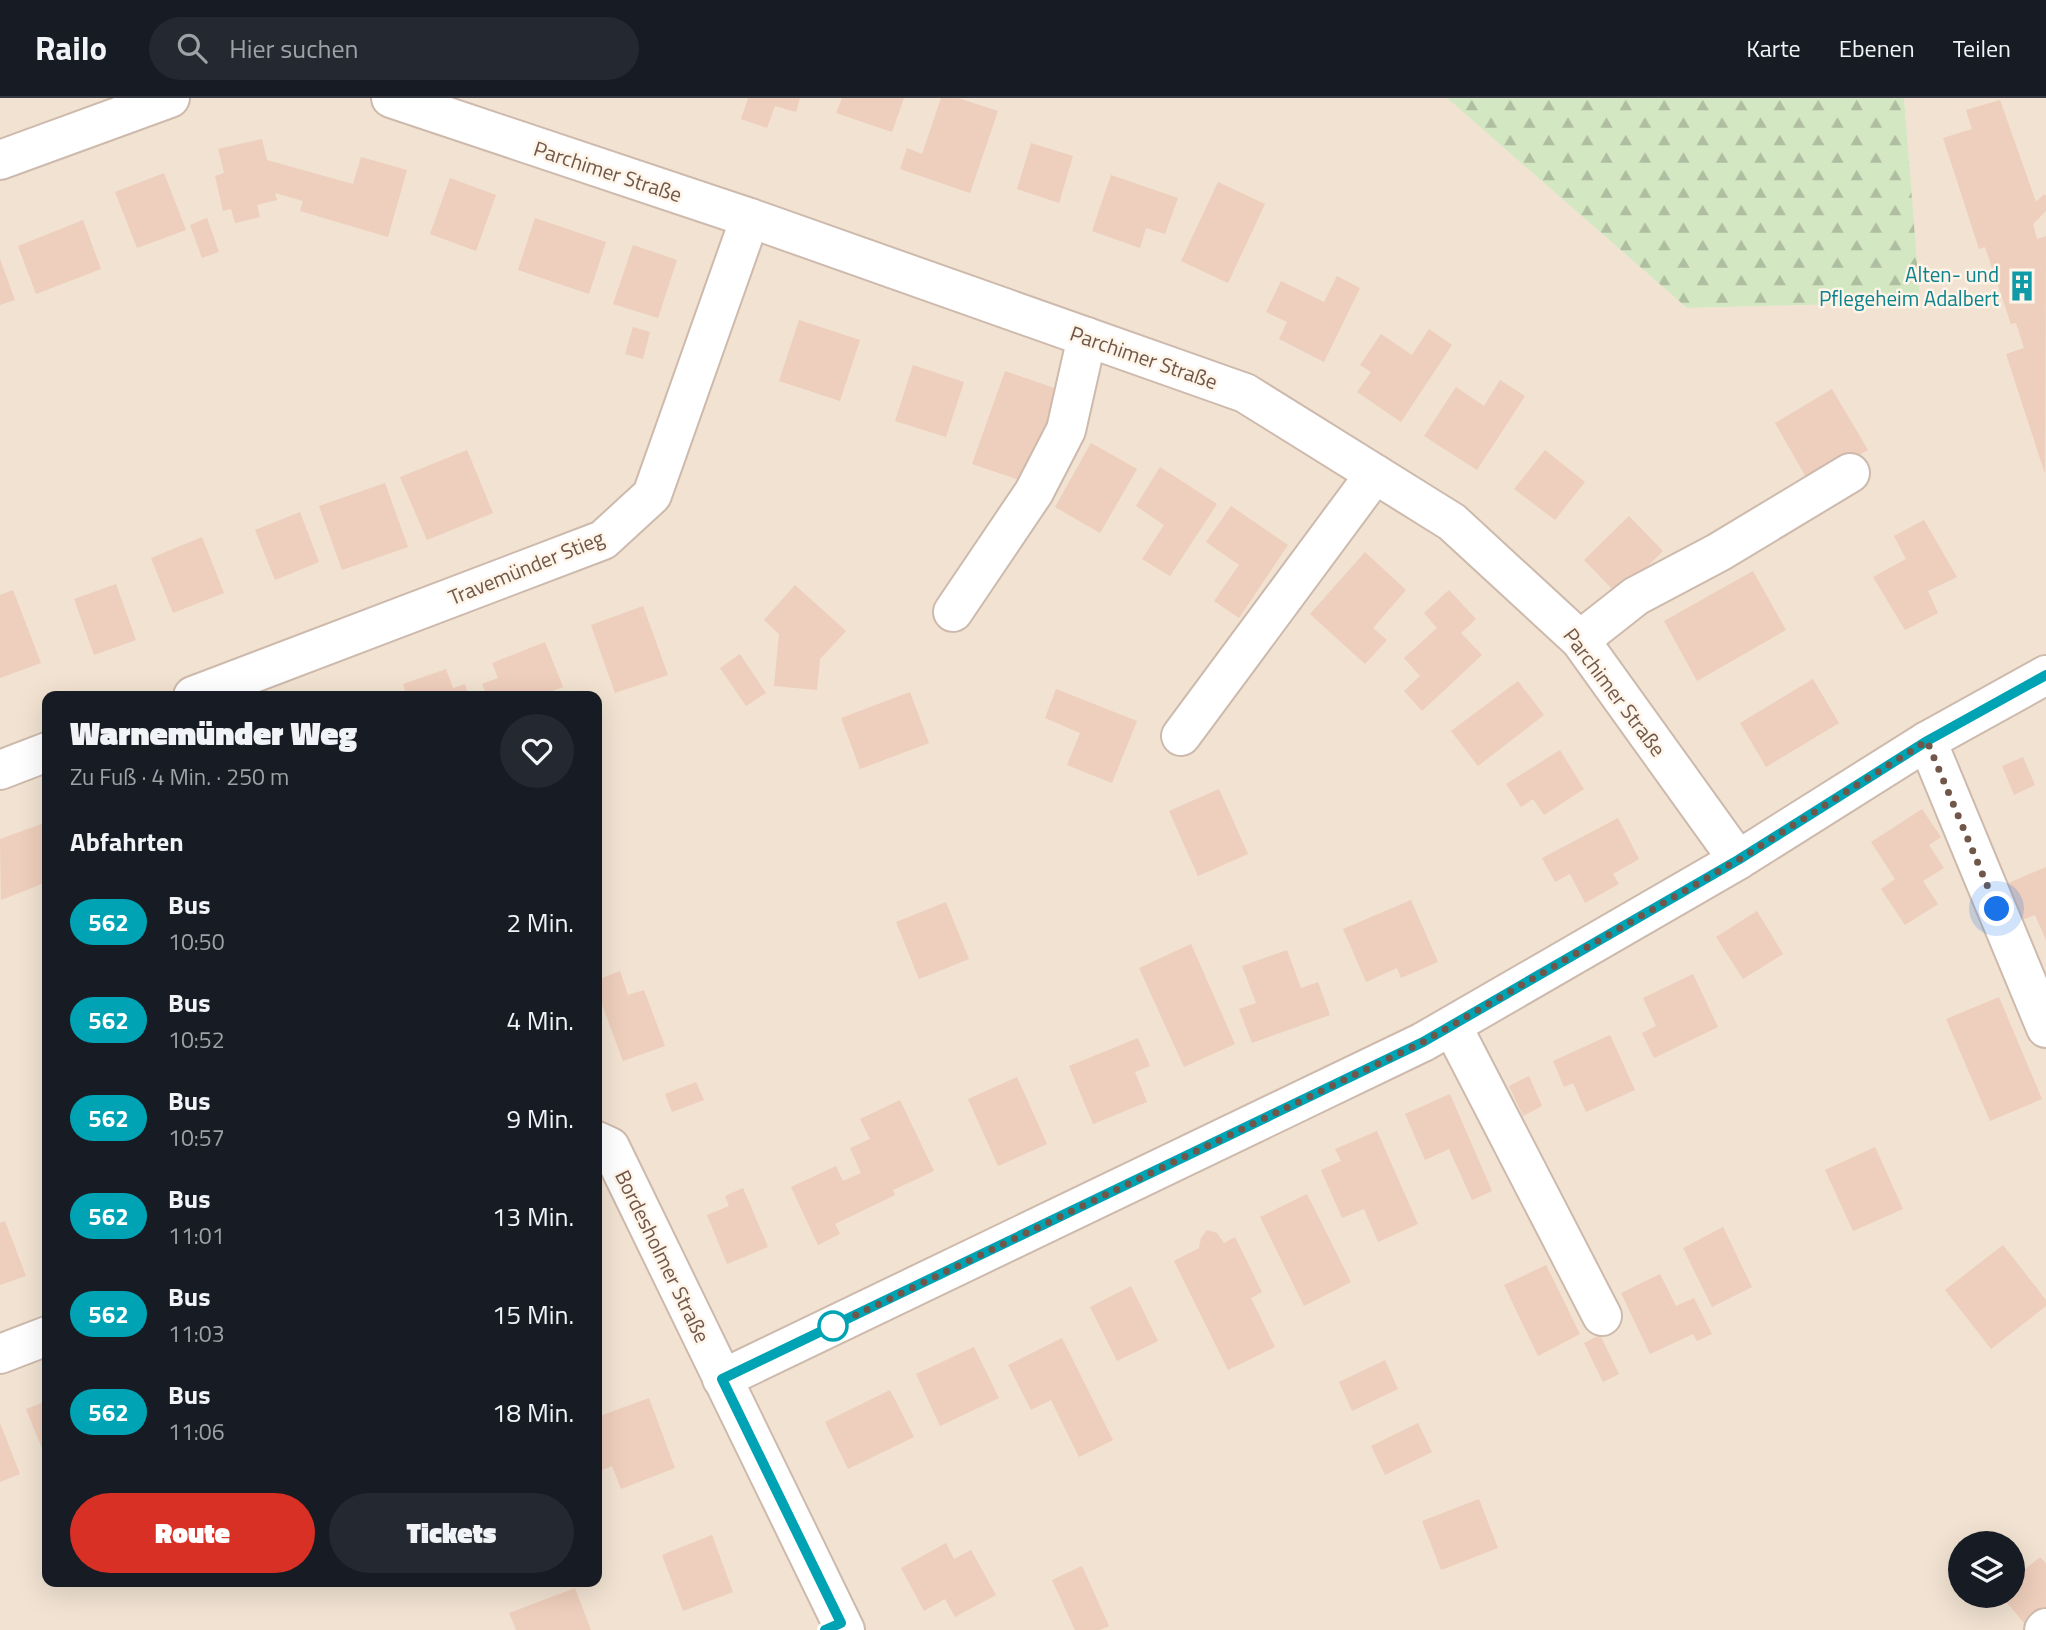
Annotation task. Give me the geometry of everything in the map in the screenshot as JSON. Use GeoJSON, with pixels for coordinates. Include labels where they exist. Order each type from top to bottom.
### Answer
{"type":"FeatureCollection","features":[{"type":"Feature","properties":{"kind":"street"},"geometry":{"type":"LineString","coordinates":[[0,160],[170,98]]}},
{"type":"Feature","properties":{"kind":"street","name":"Parchimer Straße"},"geometry":{"type":"LineString","coordinates":[[391,98],[750,218],[1245,393],[1452,522],[1580,640],[1738,860]]}},
{"type":"Feature","properties":{"kind":"street","name":"Travemünder Stieg"},"geometry":{"type":"LineString","coordinates":[[206,691],[603,540],[652,495],[750,218]]}},
{"type":"Feature","properties":{"kind":"street"},"geometry":{"type":"LineString","coordinates":[[953,612],[1034,492],[1066,430],[1087,337]]}},
{"type":"Feature","properties":{"kind":"street"},"geometry":{"type":"LineString","coordinates":[[1580,640],[1636,596],[1719,552],[1850,473]]}},
{"type":"Feature","properties":{"kind":"street"},"geometry":{"type":"LineString","coordinates":[[1181,736],[1375,474]]}},
{"type":"Feature","properties":{"kind":"street"},"geometry":{"type":"LineString","coordinates":[[722,1379],[1443,1031],[1738,860],[1927,741],[2046,675]]}},
{"type":"Feature","properties":{"kind":"street"},"geometry":{"type":"LineString","coordinates":[[1927,741],[2046,1028]]}},
{"type":"Feature","properties":{"kind":"street"},"geometry":{"type":"LineString","coordinates":[[0,770],[42,754]]}},
{"type":"Feature","properties":{"kind":"street"},"geometry":{"type":"LineString","coordinates":[[1443,1031],[1592,1320]]}},
{"type":"Feature","properties":{"kind":"street","name":"Bordesholmer Straße"},"geometry":{"type":"LineString","coordinates":[[602,1143],[610,1147],[722,1379],[837,1628]]}},
{"type":"Feature","properties":{"kind":"street"},"geometry":{"type":"LineString","coordinates":[[0,1354],[42,1338]]}},
{"type":"Feature","properties":{"kind":"shaded area"},"geometry":{"type":"Polygon","coordinates":[[[0,98],[1447,98],[1687,308],[1919,302],[1904,98],[2046,98],[2046,1630],[0,1630],[0,98]]]}},
{"type":"Feature","properties":{"kind":"green space"},"geometry":{"type":"Polygon","coordinates":[[[1447,98],[1904,98],[1920,302],[1687,308],[1447,98]]]}},
{"type":"Feature","properties":{"kind":"building"},"geometry":{"type":"Polygon","coordinates":[[[748,98],[800,98],[796,112],[775,106],[767,128],[741,119],[748,98]]]}},
{"type":"Feature","properties":{"kind":"building"},"geometry":{"type":"Polygon","coordinates":[[[842,98],[904,98],[892,132],[836,113],[842,98]]]}},
{"type":"Feature","properties":{"kind":"building"},"geometry":{"type":"Polygon","coordinates":[[[941,98],[958,98],[998,111],[970,193],[900,169],[907,148],[922,154],[941,98]]]}},
{"type":"Feature","properties":{"kind":"building","name":"Alten- und Pflegeheim Adalbert"},"geometry":{"type":"Polygon","coordinates":[[[2000,100],[2036,202],[2044,194],[2046,196],[2046,211],[2033,224],[2037,239],[2046,236],[2045,474],[2006,354],[2024,348],[2016,323],[2011,324],[1985,247],[1979,249],[1943,138],[1972,129],[1966,110],[2000,100]]]}},
{"type":"Feature","properties":{"kind":"building"},"geometry":{"type":"Polygon","coordinates":[[[262,139],[267,160],[353,184],[361,157],[407,170],[388,237],[300,211],[303,201],[275,193],[277,200],[257,205],[260,217],[235,223],[231,209],[223,211],[215,176],[224,173],[218,149],[262,139]]]}},
{"type":"Feature","properties":{"kind":"building"},"geometry":{"type":"Polygon","coordinates":[[[1031,143],[1073,156],[1059,203],[1017,189],[1031,143]]]}},
{"type":"Feature","properties":{"kind":"building"},"geometry":{"type":"Polygon","coordinates":[[[164,173],[186,230],[137,248],[115,192],[164,173]]]}},
{"type":"Feature","properties":{"kind":"building"},"geometry":{"type":"Polygon","coordinates":[[[1111,175],[1178,198],[1165,234],[1146,228],[1140,248],[1092,231],[1111,175]]]}},
{"type":"Feature","properties":{"kind":"building"},"geometry":{"type":"Polygon","coordinates":[[[450,178],[496,195],[476,251],[430,234],[450,178]]]}},
{"type":"Feature","properties":{"kind":"building"},"geometry":{"type":"Polygon","coordinates":[[[1218,182],[1265,204],[1228,283],[1181,261],[1218,182]]]}},
{"type":"Feature","properties":{"kind":"building"},"geometry":{"type":"Polygon","coordinates":[[[207,218],[219,252],[202,258],[190,225],[207,218]]]}},
{"type":"Feature","properties":{"kind":"building"},"geometry":{"type":"Polygon","coordinates":[[[535,218],[606,242],[589,294],[518,270],[535,218]]]}},
{"type":"Feature","properties":{"kind":"building"},"geometry":{"type":"Polygon","coordinates":[[[83,220],[101,269],[36,294],[18,246],[83,220]]]}},
{"type":"Feature","properties":{"kind":"building"},"geometry":{"type":"Polygon","coordinates":[[[633,245],[677,260],[658,318],[613,304],[633,245]]]}},
{"type":"Feature","properties":{"kind":"building"},"geometry":{"type":"Polygon","coordinates":[[[0,259],[15,300],[0,305],[0,259]]]}},
{"type":"Feature","properties":{"kind":"building"},"geometry":{"type":"Polygon","coordinates":[[[1337,276],[1360,288],[1324,362],[1279,339],[1287,322],[1266,312],[1281,281],[1324,302],[1337,276]]]}},
{"type":"Feature","properties":{"kind":"building"},"geometry":{"type":"Polygon","coordinates":[[[799,320],[860,340],[840,401],[779,381],[799,320]]]}},
{"type":"Feature","properties":{"kind":"building"},"geometry":{"type":"Polygon","coordinates":[[[633,327],[650,332],[643,359],[625,354],[633,327]]]}},
{"type":"Feature","properties":{"kind":"building"},"geometry":{"type":"Polygon","coordinates":[[[1429,329],[1452,345],[1401,422],[1357,392],[1371,372],[1360,365],[1381,334],[1412,355],[1429,329]]]}},
{"type":"Feature","properties":{"kind":"building"},"geometry":{"type":"Polygon","coordinates":[[[913,365],[964,382],[946,437],[895,421],[913,365]]]}},
{"type":"Feature","properties":{"kind":"building"},"geometry":{"type":"Polygon","coordinates":[[[1005,371],[1063,391],[1031,484],[972,464],[1005,371]]]}},
{"type":"Feature","properties":{"kind":"building"},"geometry":{"type":"Polygon","coordinates":[[[1500,380],[1525,396],[1477,470],[1424,436],[1456,387],[1484,406],[1500,380]]]}},
{"type":"Feature","properties":{"kind":"building"},"geometry":{"type":"Polygon","coordinates":[[[1832,389],[1868,450],[1810,484],[1775,423],[1832,389]]]}},
{"type":"Feature","properties":{"kind":"building"},"geometry":{"type":"Polygon","coordinates":[[[1091,443],[1137,469],[1100,533],[1055,507],[1091,443]]]}},
{"type":"Feature","properties":{"kind":"building"},"geometry":{"type":"Polygon","coordinates":[[[467,450],[493,513],[427,540],[400,477],[467,450]]]}},
{"type":"Feature","properties":{"kind":"building"},"geometry":{"type":"Polygon","coordinates":[[[1545,450],[1585,482],[1555,520],[1514,489],[1545,450]]]}},
{"type":"Feature","properties":{"kind":"building"},"geometry":{"type":"Polygon","coordinates":[[[1160,467],[1217,504],[1170,576],[1142,559],[1164,525],[1136,506],[1160,467]]]}},
{"type":"Feature","properties":{"kind":"building"},"geometry":{"type":"Polygon","coordinates":[[[385,483],[408,547],[342,570],[319,506],[385,483]]]}},
{"type":"Feature","properties":{"kind":"building"},"geometry":{"type":"Polygon","coordinates":[[[1231,506],[1288,545],[1239,618],[1214,601],[1239,565],[1206,542],[1231,506]]]}},
{"type":"Feature","properties":{"kind":"building"},"geometry":{"type":"Polygon","coordinates":[[[300,512],[319,562],[275,580],[255,530],[300,512]]]}},
{"type":"Feature","properties":{"kind":"building"},"geometry":{"type":"Polygon","coordinates":[[[1629,516],[1663,551],[1618,595],[1584,560],[1629,516]]]}},
{"type":"Feature","properties":{"kind":"building"},"geometry":{"type":"Polygon","coordinates":[[[1924,520],[1957,577],[1928,591],[1938,613],[1905,630],[1873,577],[1906,559],[1894,536],[1924,520]]]}},
{"type":"Feature","properties":{"kind":"building"},"geometry":{"type":"Polygon","coordinates":[[[202,537],[224,593],[173,613],[151,558],[202,537]]]}},
{"type":"Feature","properties":{"kind":"building"},"geometry":{"type":"Polygon","coordinates":[[[1365,552],[1406,590],[1373,628],[1387,640],[1365,664],[1310,614],[1365,552]]]}},
{"type":"Feature","properties":{"kind":"building"},"geometry":{"type":"Polygon","coordinates":[[[1753,571],[1786,630],[1697,681],[1664,621],[1753,571]]]}},
{"type":"Feature","properties":{"kind":"building"},"geometry":{"type":"Polygon","coordinates":[[[116,584],[136,640],[94,655],[74,599],[116,584]]]}},
{"type":"Feature","properties":{"kind":"building"},"geometry":{"type":"Polygon","coordinates":[[[795,585],[846,631],[820,659],[817,690],[774,686],[779,634],[764,620],[795,585]]]}},
{"type":"Feature","properties":{"kind":"building"},"geometry":{"type":"Polygon","coordinates":[[[13,590],[41,663],[0,678],[0,595],[13,590]]]}},
{"type":"Feature","properties":{"kind":"building"},"geometry":{"type":"Polygon","coordinates":[[[1449,590],[1476,619],[1461,633],[1482,655],[1422,711],[1404,691],[1420,676],[1404,658],[1437,628],[1424,613],[1449,590]]]}},
{"type":"Feature","properties":{"kind":"building"},"geometry":{"type":"Polygon","coordinates":[[[643,606],[668,675],[615,693],[591,625],[643,606]]]}},
{"type":"Feature","properties":{"kind":"building"},"geometry":{"type":"Polygon","coordinates":[[[545,642],[563,687],[553,691],[485,691],[482,684],[498,678],[492,663],[545,642]]]}},
{"type":"Feature","properties":{"kind":"building"},"geometry":{"type":"Polygon","coordinates":[[[740,654],[766,693],[746,706],[720,668],[740,654]]]}},
{"type":"Feature","properties":{"kind":"building"},"geometry":{"type":"Polygon","coordinates":[[[446,669],[453,688],[465,684],[467,691],[405,691],[403,684],[446,669]]]}},
{"type":"Feature","properties":{"kind":"building"},"geometry":{"type":"Polygon","coordinates":[[[1813,679],[1839,723],[1766,767],[1740,723],[1813,679]]]}},
{"type":"Feature","properties":{"kind":"building"},"geometry":{"type":"Polygon","coordinates":[[[1518,681],[1544,715],[1478,766],[1451,731],[1518,681]]]}},
{"type":"Feature","properties":{"kind":"building"},"geometry":{"type":"Polygon","coordinates":[[[1056,689],[1137,721],[1112,783],[1067,765],[1080,733],[1045,718],[1056,689]]]}},
{"type":"Feature","properties":{"kind":"building"},"geometry":{"type":"Polygon","coordinates":[[[910,692],[929,743],[860,769],[841,718],[910,692]]]}},
{"type":"Feature","properties":{"kind":"building"},"geometry":{"type":"Polygon","coordinates":[[[1560,750],[1584,789],[1544,815],[1533,799],[1521,807],[1506,784],[1560,750]]]}},
{"type":"Feature","properties":{"kind":"building"},"geometry":{"type":"Polygon","coordinates":[[[2023,757],[2035,785],[2014,795],[2002,766],[2023,757]]]}},
{"type":"Feature","properties":{"kind":"building"},"geometry":{"type":"Polygon","coordinates":[[[1219,789],[1248,854],[1198,876],[1169,811],[1219,789]]]}},
{"type":"Feature","properties":{"kind":"building"},"geometry":{"type":"Polygon","coordinates":[[[1922,809],[1941,837],[1929,845],[1944,868],[1923,881],[1938,904],[1905,925],[1881,889],[1895,879],[1871,842],[1922,809]]]}},
{"type":"Feature","properties":{"kind":"building"},"geometry":{"type":"Polygon","coordinates":[[[1618,818],[1639,859],[1613,874],[1619,884],[1585,903],[1570,874],[1555,882],[1542,858],[1618,818]]]}},
{"type":"Feature","properties":{"kind":"building"},"geometry":{"type":"Polygon","coordinates":[[[42,824],[42,884],[1,900],[0,839],[42,824]]]}},
{"type":"Feature","properties":{"kind":"building"},"geometry":{"type":"Polygon","coordinates":[[[2046,867],[2046,940],[2035,915],[2022,920],[2006,884],[2046,867]]]}},
{"type":"Feature","properties":{"kind":"building"},"geometry":{"type":"Polygon","coordinates":[[[1411,900],[1438,962],[1401,978],[1397,968],[1366,982],[1343,929],[1411,900]]]}},
{"type":"Feature","properties":{"kind":"building"},"geometry":{"type":"Polygon","coordinates":[[[946,902],[969,959],[919,979],[896,922],[946,902]]]}},
{"type":"Feature","properties":{"kind":"building"},"geometry":{"type":"Polygon","coordinates":[[[1757,911],[1783,954],[1743,979],[1716,937],[1757,911]]]}},
{"type":"Feature","properties":{"kind":"building"},"geometry":{"type":"Polygon","coordinates":[[[1191,944],[1235,1044],[1184,1067],[1139,968],[1191,944]]]}},
{"type":"Feature","properties":{"kind":"building"},"geometry":{"type":"Polygon","coordinates":[[[1287,950],[1301,988],[1318,982],[1330,1015],[1252,1043],[1239,1009],[1256,1003],[1242,966],[1287,950]]]}},
{"type":"Feature","properties":{"kind":"building"},"geometry":{"type":"Polygon","coordinates":[[[620,971],[628,995],[644,990],[665,1046],[623,1061],[602,1004],[602,978],[620,971]]]}},
{"type":"Feature","properties":{"kind":"building"},"geometry":{"type":"Polygon","coordinates":[[[1693,974],[1718,1027],[1654,1058],[1642,1033],[1656,1026],[1643,998],[1693,974]]]}},
{"type":"Feature","properties":{"kind":"building"},"geometry":{"type":"Polygon","coordinates":[[[1999,997],[2042,1099],[1990,1121],[1946,1019],[1999,997]]]}},
{"type":"Feature","properties":{"kind":"building"},"geometry":{"type":"Polygon","coordinates":[[[1610,1035],[1635,1090],[1586,1112],[1573,1083],[1564,1087],[1553,1061],[1610,1035]]]}},
{"type":"Feature","properties":{"kind":"building"},"geometry":{"type":"Polygon","coordinates":[[[1138,1038],[1150,1066],[1135,1072],[1147,1102],[1093,1124],[1069,1066],[1138,1038]]]}},
{"type":"Feature","properties":{"kind":"building"},"geometry":{"type":"Polygon","coordinates":[[[1529,1076],[1542,1106],[1523,1116],[1509,1086],[1529,1076]]]}},
{"type":"Feature","properties":{"kind":"building"},"geometry":{"type":"Polygon","coordinates":[[[1017,1077],[1047,1144],[998,1166],[968,1099],[1017,1077]]]}},
{"type":"Feature","properties":{"kind":"building"},"geometry":{"type":"Polygon","coordinates":[[[696,1082],[704,1100],[672,1112],[665,1094],[696,1082]]]}},
{"type":"Feature","properties":{"kind":"building"},"geometry":{"type":"Polygon","coordinates":[[[1450,1094],[1492,1191],[1472,1200],[1449,1149],[1425,1160],[1405,1114],[1450,1094]]]}},
{"type":"Feature","properties":{"kind":"building"},"geometry":{"type":"Polygon","coordinates":[[[900,1100],[934,1171],[893,1190],[895,1195],[835,1224],[840,1234],[818,1245],[791,1187],[836,1166],[843,1181],[861,1173],[850,1148],[870,1139],[860,1119],[900,1100]]]}},
{"type":"Feature","properties":{"kind":"building"},"geometry":{"type":"Polygon","coordinates":[[[1377,1131],[1418,1224],[1378,1242],[1364,1209],[1342,1218],[1321,1170],[1341,1161],[1335,1149],[1377,1131]]]}},
{"type":"Feature","properties":{"kind":"building"},"geometry":{"type":"Polygon","coordinates":[[[1875,1147],[1903,1209],[1853,1231],[1825,1170],[1875,1147]]]}},
{"type":"Feature","properties":{"kind":"building"},"geometry":{"type":"Polygon","coordinates":[[[743,1188],[768,1247],[727,1264],[707,1215],[729,1206],[725,1196],[743,1188]]]}},
{"type":"Feature","properties":{"kind":"building"},"geometry":{"type":"Polygon","coordinates":[[[1307,1194],[1351,1282],[1304,1306],[1260,1217],[1307,1194]]]}},
{"type":"Feature","properties":{"kind":"building"},"geometry":{"type":"Polygon","coordinates":[[[5,1221],[26,1276],[0,1285],[0,1223],[5,1221]]]}},
{"type":"Feature","properties":{"kind":"building"},"geometry":{"type":"Polygon","coordinates":[[[1723,1227],[1752,1287],[1712,1307],[1683,1248],[1723,1227]]]}},
{"type":"Feature","properties":{"kind":"building"},"geometry":{"type":"Polygon","coordinates":[[[1207,1230],[1217,1233],[1224,1243],[1235,1237],[1262,1292],[1251,1298],[1275,1347],[1228,1370],[1174,1261],[1199,1248],[1201,1238],[1207,1230]]]}},
{"type":"Feature","properties":{"kind":"building"},"geometry":{"type":"Polygon","coordinates":[[[2003,1245],[2046,1300],[2046,1306],[1991,1349],[1945,1290],[2003,1245]]]}},
{"type":"Feature","properties":{"kind":"building"},"geometry":{"type":"Polygon","coordinates":[[[1546,1265],[1580,1334],[1538,1356],[1504,1285],[1546,1265]]]}},
{"type":"Feature","properties":{"kind":"building"},"geometry":{"type":"Polygon","coordinates":[[[1660,1274],[1676,1306],[1694,1298],[1712,1334],[1697,1341],[1693,1334],[1650,1354],[1621,1293],[1660,1274]]]}},
{"type":"Feature","properties":{"kind":"building"},"geometry":{"type":"Polygon","coordinates":[[[1131,1286],[1158,1341],[1117,1361],[1090,1307],[1131,1286]]]}},
{"type":"Feature","properties":{"kind":"building"},"geometry":{"type":"Polygon","coordinates":[[[1600,1335],[1619,1374],[1603,1382],[1584,1343],[1600,1335]]]}},
{"type":"Feature","properties":{"kind":"building"},"geometry":{"type":"Polygon","coordinates":[[[1062,1338],[1113,1440],[1079,1457],[1051,1400],[1031,1410],[1008,1365],[1062,1338]]]}},
{"type":"Feature","properties":{"kind":"building"},"geometry":{"type":"Polygon","coordinates":[[[974,1347],[999,1398],[940,1426],[916,1374],[974,1347]]]}},
{"type":"Feature","properties":{"kind":"building"},"geometry":{"type":"Polygon","coordinates":[[[1385,1360],[1398,1389],[1352,1411],[1339,1382],[1385,1360]]]}},
{"type":"Feature","properties":{"kind":"building"},"geometry":{"type":"Polygon","coordinates":[[[890,1390],[914,1437],[848,1469],[825,1422],[890,1390]]]}},
{"type":"Feature","properties":{"kind":"building"},"geometry":{"type":"Polygon","coordinates":[[[649,1398],[675,1468],[621,1489],[612,1466],[602,1470],[602,1415],[649,1398]]]}},
{"type":"Feature","properties":{"kind":"building"},"geometry":{"type":"Polygon","coordinates":[[[42,1403],[42,1449],[26,1409],[42,1403]]]}},
{"type":"Feature","properties":{"kind":"building"},"geometry":{"type":"Polygon","coordinates":[[[0,1423],[20,1474],[0,1482],[0,1423]]]}},
{"type":"Feature","properties":{"kind":"building"},"geometry":{"type":"Polygon","coordinates":[[[1418,1423],[1432,1452],[1385,1475],[1371,1446],[1418,1423]]]}},
{"type":"Feature","properties":{"kind":"building"},"geometry":{"type":"Polygon","coordinates":[[[1479,1499],[1498,1548],[1441,1570],[1422,1521],[1479,1499]]]}},
{"type":"Feature","properties":{"kind":"building"},"geometry":{"type":"Polygon","coordinates":[[[712,1535],[733,1592],[683,1611],[662,1555],[712,1535]]]}},
{"type":"Feature","properties":{"kind":"building"},"geometry":{"type":"Polygon","coordinates":[[[946,1543],[954,1559],[971,1550],[996,1595],[955,1617],[945,1599],[924,1611],[901,1568],[946,1543]]]}},
{"type":"Feature","properties":{"kind":"building"},"geometry":{"type":"Polygon","coordinates":[[[2040,1557],[2046,1563],[2046,1619],[2030,1630],[2011,1608],[2025,1608],[2025,1569],[2040,1557]]]}},
{"type":"Feature","properties":{"kind":"building"},"geometry":{"type":"Polygon","coordinates":[[[1082,1566],[1109,1626],[1100,1630],[1075,1630],[1052,1580],[1082,1566]]]}},
{"type":"Feature","properties":{"kind":"building"},"geometry":{"type":"Polygon","coordinates":[[[575,1588],[591,1630],[516,1630],[509,1613],[575,1588]]]}},
{"type":"Feature","properties":{"kind":"bus line","name":"562"},"geometry":{"type":"LineString","coordinates":[[825,1630],[841,1623],[722,1379],[1423,1042],[1738,860],[1927,741],[2046,675]]}},
{"type":"Feature","properties":{"kind":"place","name":"Alten- und Pflegeheim Adalbert"},"geometry":{"type":"Point","coordinates":[2022,286]}},
{"type":"Feature","properties":{"kind":"route"},"geometry":{"type":"LineString","coordinates":[[833,1326],[1423,1042],[1738,860],[1927,741],[1997,909]]}}]}
